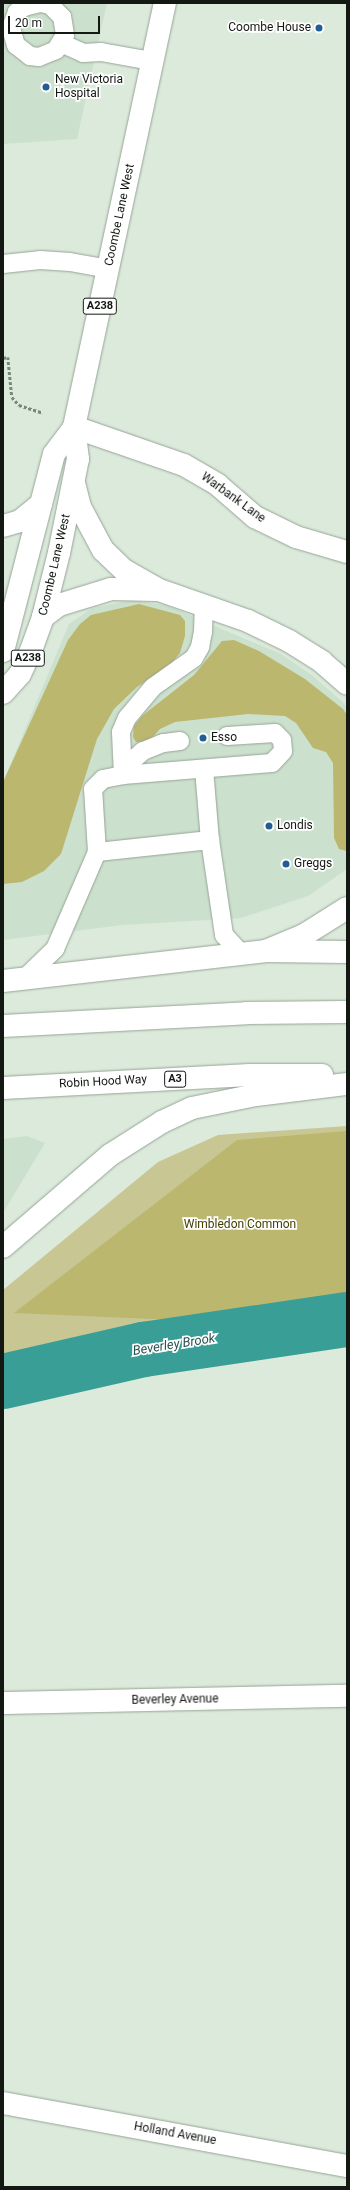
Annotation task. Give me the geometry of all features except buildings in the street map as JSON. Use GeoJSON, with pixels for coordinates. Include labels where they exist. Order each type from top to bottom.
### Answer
{"type":"FeatureCollection","features":[{"type":"Feature","properties":{"kind":"main road","name":"Coombe Lane West"},"geometry":{"type":"LineString","coordinates":[[3,693],[20,674],[43,617],[78,459],[74,427],[165,3]]}},
{"type":"Feature","properties":{"kind":"main road","name":"Coombe Lane West"},"geometry":{"type":"LineString","coordinates":[[4,644],[54,454],[74,427]]}},
{"type":"Feature","properties":{"kind":"main road","name":"Warbank Lane"},"geometry":{"type":"LineString","coordinates":[[74,427],[184,465],[218,485],[255,517],[296,537],[347,552]]}},
{"type":"Feature","properties":{"kind":"main road"},"geometry":{"type":"LineString","coordinates":[[73,482],[80,507],[103,550],[124,570],[159,590],[248,621],[289,641],[322,662],[347,684]]}},
{"type":"Feature","properties":{"kind":"main road"},"geometry":{"type":"LineString","coordinates":[[3,526],[20,521],[41,504]]}},
{"type":"Feature","properties":{"kind":"main road"},"geometry":{"type":"LineString","coordinates":[[43,617],[59,605],[111,589],[159,590]]}},
{"type":"Feature","properties":{"kind":"main road"},"geometry":{"type":"LineString","coordinates":[[266,951],[304,935],[347,908]]}},
{"type":"Feature","properties":{"kind":"main road"},"geometry":{"type":"LineString","coordinates":[[3,981],[266,951],[347,952]]}},
{"type":"Feature","properties":{"kind":"main road"},"geometry":{"type":"LineString","coordinates":[[3,1026],[247,1013],[347,1012]]}},
{"type":"Feature","properties":{"kind":"main road","name":"Robin Hood Way"},"geometry":{"type":"LineString","coordinates":[[3,1088],[250,1075],[347,1075]]}},
{"type":"Feature","properties":{"kind":"main road"},"geometry":{"type":"LineString","coordinates":[[3,1247],[110,1156],[162,1122],[192,1108],[256,1095],[347,1084]]}},
{"type":"Feature","properties":{"kind":"main road","name":"Beverley Avenue"},"geometry":{"type":"LineString","coordinates":[[3,1703],[347,1696]]}},
{"type":"Feature","properties":{"kind":"main road","name":"Holland Avenue"},"geometry":{"type":"LineString","coordinates":[[3,2103],[347,2166]]}},
{"type":"Feature","properties":{"kind":"lane"},"geometry":{"type":"LineString","coordinates":[[50,5],[64,26],[61,43],[48,55],[39,57],[30,56],[16,45],[12,37],[13,20],[24,7],[50,5]]}},
{"type":"Feature","properties":{"kind":"lane"},"geometry":{"type":"LineString","coordinates":[[61,43],[83,53],[101,52],[152,61]]}},
{"type":"Feature","properties":{"kind":"lane"},"geometry":{"type":"LineString","coordinates":[[3,264],[40,260],[70,262],[108,269]]}},
{"type":"Feature","properties":{"kind":"lane"},"geometry":{"type":"LineString","coordinates":[[123,775],[121,732],[127,718],[153,687],[194,658],[200,646],[203,632],[204,605]]}},
{"type":"Feature","properties":{"kind":"lane"},"geometry":{"type":"LineString","coordinates":[[25,978],[55,948],[97,852],[93,790],[103,779],[123,775],[272,763],[283,751],[282,740],[275,733],[227,736]]}},
{"type":"Feature","properties":{"kind":"lane"},"geometry":{"type":"LineString","coordinates":[[123,775],[132,761],[143,751],[163,743],[180,741]]}},
{"type":"Feature","properties":{"kind":"lane"},"geometry":{"type":"LineString","coordinates":[[204,769],[210,840],[224,935],[242,954]]}},
{"type":"Feature","properties":{"kind":"lane"},"geometry":{"type":"LineString","coordinates":[[97,852],[210,840]]}},
{"type":"Feature","properties":{"kind":"path"},"geometry":{"type":"LineString","coordinates":[[3,358],[8,357],[12,397],[18,405],[43,413]]}},
{"type":"Feature","properties":{"kind":"shaded area","name":"New Victoria Hospital"},"geometry":{"type":"Polygon","coordinates":[[[3,3],[107,3],[77,139],[3,144],[3,3]]]}},
{"type":"Feature","properties":{"kind":"shaded area"},"geometry":{"type":"Polygon","coordinates":[[[134,600],[168,606],[281,654],[313,676],[344,703],[347,709],[347,869],[308,896],[241,918],[123,925],[3,940],[3,782],[69,624],[92,608],[134,600]]]}},
{"type":"Feature","properties":{"kind":"shaded area"},"geometry":{"type":"Polygon","coordinates":[[[27,1136],[45,1143],[3,1213],[3,1139],[27,1136]]]}},
{"type":"Feature","properties":{"kind":"green space"},"geometry":{"type":"Polygon","coordinates":[[[139,604],[180,615],[185,621],[185,636],[180,653],[168,667],[137,687],[114,709],[97,739],[61,854],[44,871],[22,882],[3,884],[3,782],[68,640],[80,624],[91,615],[139,604]]]}},
{"type":"Feature","properties":{"kind":"green space"},"geometry":{"type":"Polygon","coordinates":[[[234,640],[259,651],[305,679],[343,709],[347,715],[347,851],[339,849],[334,838],[333,763],[326,752],[313,748],[296,723],[285,716],[248,714],[175,722],[160,729],[151,739],[142,743],[136,742],[133,737],[134,726],[142,716],[194,675],[222,641],[234,640]]]}},
{"type":"Feature","properties":{"kind":"green space","name":"Wimbledon Common"},"geometry":{"type":"Polygon","coordinates":[[[347,1126],[347,1297],[3,1362],[3,1290],[158,1162],[218,1135],[347,1126]]]}},
{"type":"Feature","properties":{"kind":"green space","name":"Wimbledon Common"},"geometry":{"type":"Polygon","coordinates":[[[347,1131],[347,1345],[183,1371],[176,1320],[14,1313],[237,1140],[347,1131]]]}},
{"type":"Feature","properties":{"kind":"waterway","name":"Beverley Brook"},"geometry":{"type":"LineString","coordinates":[[3,1381],[143,1349],[347,1319]]}},
{"type":"Feature","properties":{"kind":"place","name":"Coombe House"},"geometry":{"type":"Point","coordinates":[319,28]}},
{"type":"Feature","properties":{"kind":"place","name":"New Victoria Hospital"},"geometry":{"type":"Point","coordinates":[46,87]}},
{"type":"Feature","properties":{"kind":"place","name":"Esso"},"geometry":{"type":"Point","coordinates":[203,738]}},
{"type":"Feature","properties":{"kind":"place","name":"Londis"},"geometry":{"type":"Point","coordinates":[269,826]}},
{"type":"Feature","properties":{"kind":"place","name":"Greggs"},"geometry":{"type":"Point","coordinates":[286,864]}}]}
